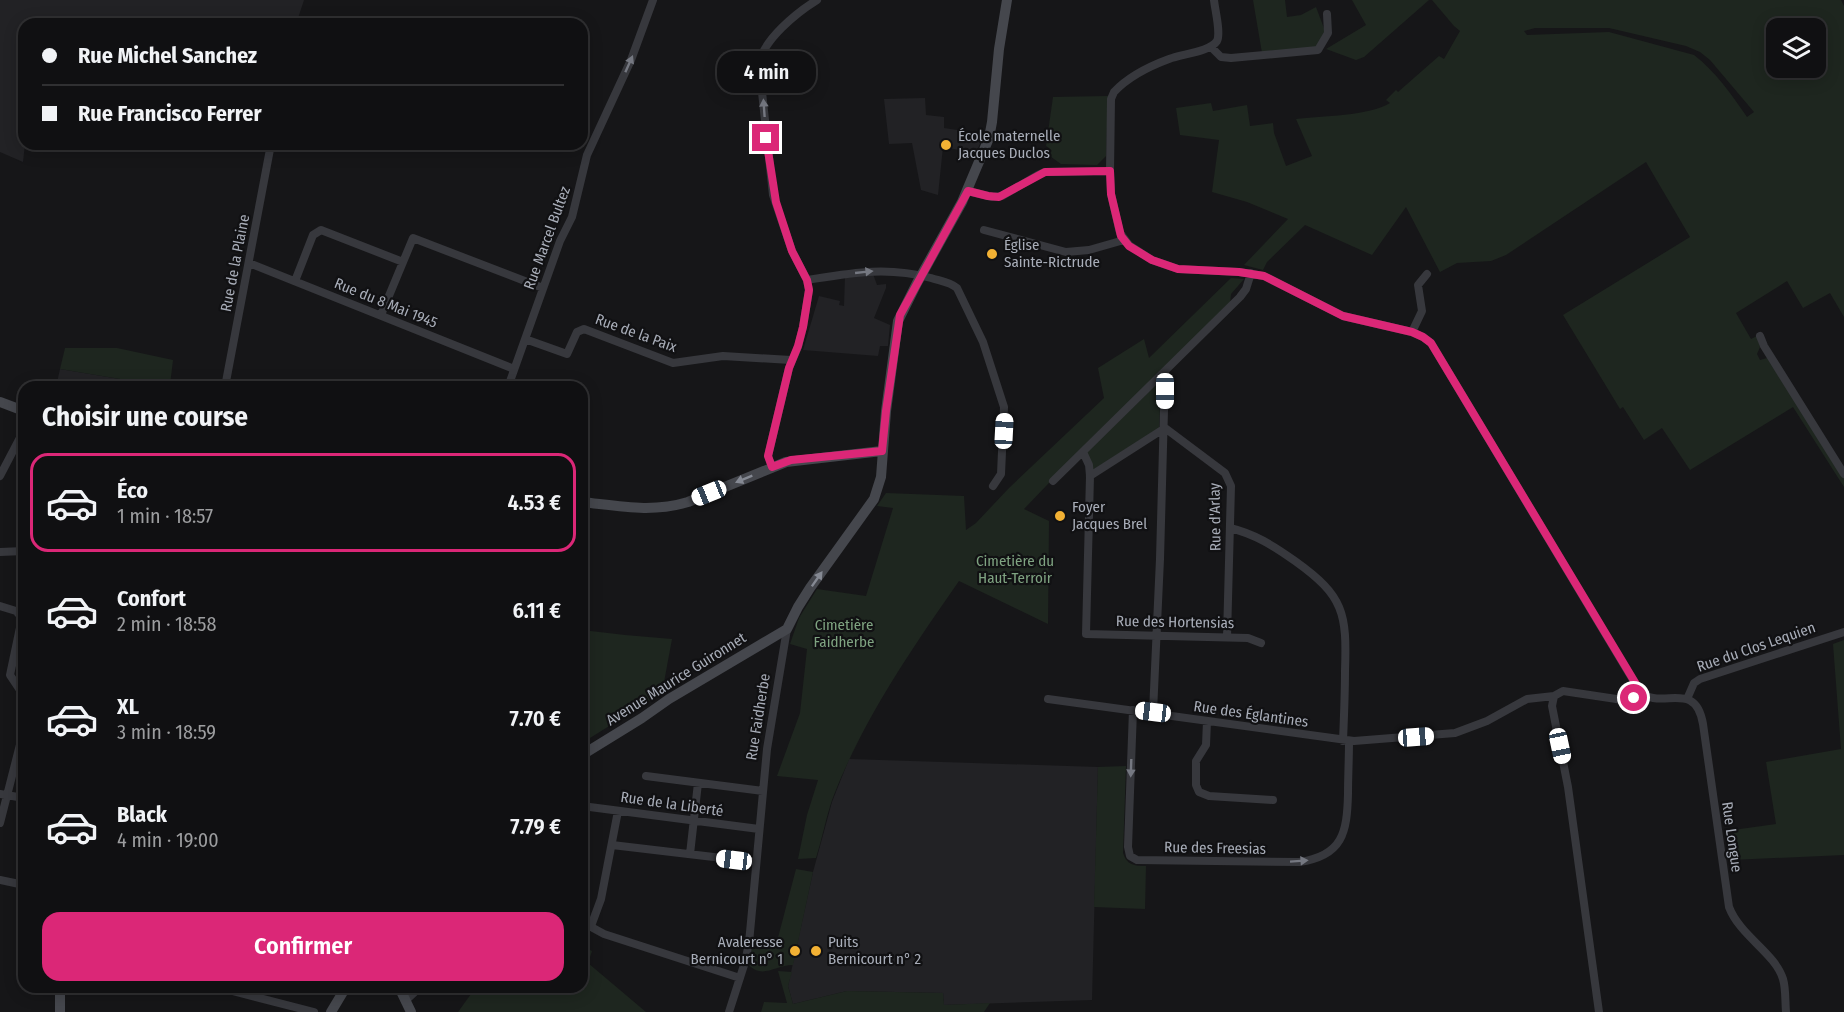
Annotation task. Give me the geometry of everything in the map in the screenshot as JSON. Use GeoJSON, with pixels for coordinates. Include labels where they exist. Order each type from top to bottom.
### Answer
{"type":"FeatureCollection","features":[{"type":"Feature","properties":{"kind":"street","name":"Rue Marcel Bultez"},"geometry":{"type":"LineString","coordinates":[[509,381],[560,241],[576,205],[587,155],[631,60],[653,0]]}},
{"type":"Feature","properties":{"kind":"street"},"geometry":{"type":"LineString","coordinates":[[772,467],[768,456],[791,360],[798,346],[807,311],[809,290],[807,280],[792,251],[774,195],[759,64],[762,53],[783,27],[817,0]]}},
{"type":"Feature","properties":{"kind":"street","name":"Rue Faidherbe"},"geometry":{"type":"LineString","coordinates":[[729,1012],[749,943],[767,749],[787,629],[806,594],[874,499],[881,477],[882,451],[898,321],[968,191],[992,127],[999,49],[1007,0]]}},
{"type":"Feature","properties":{"kind":"street"},"geometry":{"type":"LineString","coordinates":[[1214,0],[1218,40],[1211,46],[1151,67],[1113,92],[1111,194],[1124,240],[1132,248],[1167,267],[1183,270],[1251,273],[1275,281],[1343,316],[1412,332],[1427,339],[1439,355],[1642,694],[1653,699],[1679,697],[1687,699]]}},
{"type":"Feature","properties":{"kind":"street"},"geometry":{"type":"LineString","coordinates":[[1211,46],[1223,58],[1318,50],[1328,33],[1327,14]]}},
{"type":"Feature","properties":{"kind":"street","name":"Rue de la Plaine"},"geometry":{"type":"LineString","coordinates":[[226,381],[269,150]]}},
{"type":"Feature","properties":{"kind":"street"},"geometry":{"type":"LineString","coordinates":[[968,191],[999,197],[1045,172],[1110,171]]}},
{"type":"Feature","properties":{"kind":"street"},"geometry":{"type":"LineString","coordinates":[[295,281],[313,235],[321,230],[403,262]]}},
{"type":"Feature","properties":{"kind":"street"},"geometry":{"type":"LineString","coordinates":[[984,230],[1066,252],[1089,250],[1124,240]]}},
{"type":"Feature","properties":{"kind":"street"},"geometry":{"type":"LineString","coordinates":[[381,315],[413,238],[543,288]]}},
{"type":"Feature","properties":{"kind":"street","name":"Rue du 8 Mai 1945"},"geometry":{"type":"LineString","coordinates":[[249,263],[514,369]]}},
{"type":"Feature","properties":{"kind":"street"},"geometry":{"type":"LineString","coordinates":[[807,280],[877,270],[921,276],[955,285],[983,342],[1004,407],[1001,474],[993,486]]}},
{"type":"Feature","properties":{"kind":"street"},"geometry":{"type":"LineString","coordinates":[[1053,482],[1240,297],[1246,289],[1251,273]]}},
{"type":"Feature","properties":{"kind":"street"},"geometry":{"type":"LineString","coordinates":[[1412,332],[1422,311],[1418,285],[1427,274]]}},
{"type":"Feature","properties":{"kind":"street","name":"Rue de la Paix"},"geometry":{"type":"LineString","coordinates":[[525,339],[567,354],[576,332],[584,329],[673,363],[723,356],[791,360]]}},
{"type":"Feature","properties":{"kind":"street"},"geometry":{"type":"LineString","coordinates":[[1760,336],[1844,474]]}},
{"type":"Feature","properties":{"kind":"street"},"geometry":{"type":"LineString","coordinates":[[1153,712],[1158,635],[1165,373]]}},
{"type":"Feature","properties":{"kind":"street"},"geometry":{"type":"LineString","coordinates":[[0,402],[18,409]]}},
{"type":"Feature","properties":{"kind":"street"},"geometry":{"type":"LineString","coordinates":[[1083,452],[1089,465],[1090,476],[1165,428]]}},
{"type":"Feature","properties":{"kind":"street","name":"Rue d'Arlay"},"geometry":{"type":"LineString","coordinates":[[1165,428],[1228,476],[1231,486],[1227,637]]}},
{"type":"Feature","properties":{"kind":"street"},"geometry":{"type":"LineString","coordinates":[[0,476],[18,442]]}},
{"type":"Feature","properties":{"kind":"street"},"geometry":{"type":"LineString","coordinates":[[588,503],[640,508],[672,506],[688,502],[791,460],[882,451]]}},
{"type":"Feature","properties":{"kind":"street","name":"Rue des Hortensias"},"geometry":{"type":"LineString","coordinates":[[1090,476],[1086,634],[1252,638],[1261,643]]}},
{"type":"Feature","properties":{"kind":"street"},"geometry":{"type":"LineString","coordinates":[[1230,528],[1267,541],[1318,578],[1336,600],[1343,616],[1346,635],[1346,741]]}},
{"type":"Feature","properties":{"kind":"street"},"geometry":{"type":"LineString","coordinates":[[0,552],[18,551]]}},
{"type":"Feature","properties":{"kind":"street"},"geometry":{"type":"LineString","coordinates":[[0,606],[18,613]]}},
{"type":"Feature","properties":{"kind":"street","name":"Avenue Maurice Guironnet"},"geometry":{"type":"LineString","coordinates":[[588,750],[787,629]]}},
{"type":"Feature","properties":{"kind":"street","name":"Rue du Clos Lequien"},"geometry":{"type":"LineString","coordinates":[[1687,699],[1694,683],[1700,679],[1844,632]]}},
{"type":"Feature","properties":{"kind":"street"},"geometry":{"type":"LineString","coordinates":[[18,637],[10,675],[18,687]]}},
{"type":"Feature","properties":{"kind":"street","name":"Rue des Églantines"},"geometry":{"type":"LineString","coordinates":[[1048,699],[1346,741],[1455,733],[1487,721],[1527,699],[1554,696],[1559,692],[1566,691],[1626,700],[1642,694]]}},
{"type":"Feature","properties":{"kind":"street"},"geometry":{"type":"LineString","coordinates":[[1554,696],[1552,706],[1568,787],[1599,1012]]}},
{"type":"Feature","properties":{"kind":"street","name":"Rue Longue"},"geometry":{"type":"LineString","coordinates":[[1687,699],[1697,707],[1702,720],[1729,907],[1738,925],[1770,958],[1779,972],[1783,981],[1786,1012]]}},
{"type":"Feature","properties":{"kind":"street","name":"Rue des Freesias"},"geometry":{"type":"LineString","coordinates":[[1133,710],[1128,847],[1130,856],[1137,860],[1299,862],[1313,860],[1325,854],[1339,842],[1347,822],[1346,741]]}},
{"type":"Feature","properties":{"kind":"street"},"geometry":{"type":"LineString","coordinates":[[1207,721],[1206,745],[1196,761],[1196,785],[1199,792],[1209,796],[1273,800]]}},
{"type":"Feature","properties":{"kind":"street"},"geometry":{"type":"LineString","coordinates":[[0,823],[3,795],[18,748]]}},
{"type":"Feature","properties":{"kind":"street"},"geometry":{"type":"LineString","coordinates":[[646,776],[763,792]]}},
{"type":"Feature","properties":{"kind":"street"},"geometry":{"type":"LineString","coordinates":[[690,854],[698,783]]}},
{"type":"Feature","properties":{"kind":"street"},"geometry":{"type":"LineString","coordinates":[[3,795],[18,797]]}},
{"type":"Feature","properties":{"kind":"street","name":"Rue de la Liberté"},"geometry":{"type":"LineString","coordinates":[[588,808],[759,829]]}},
{"type":"Feature","properties":{"kind":"street"},"geometry":{"type":"LineString","coordinates":[[591,927],[600,906],[618,811]]}},
{"type":"Feature","properties":{"kind":"street"},"geometry":{"type":"LineString","coordinates":[[612,845],[756,862]]}},
{"type":"Feature","properties":{"kind":"street"},"geometry":{"type":"LineString","coordinates":[[0,880],[18,884]]}},
{"type":"Feature","properties":{"kind":"street"},"geometry":{"type":"LineString","coordinates":[[588,925],[604,934],[740,978]]}},
{"type":"Feature","properties":{"kind":"street"},"geometry":{"type":"LineString","coordinates":[[60,993],[60,1012]]}},
{"type":"Feature","properties":{"kind":"street"},"geometry":{"type":"LineString","coordinates":[[241,993],[314,1012]]}},
{"type":"Feature","properties":{"kind":"street"},"geometry":{"type":"LineString","coordinates":[[331,1012],[342,993]]}},
{"type":"Feature","properties":{"kind":"street"},"geometry":{"type":"LineString","coordinates":[[402,993],[411,1012]]}},
{"type":"Feature","properties":{"kind":"street"},"geometry":{"type":"LineString","coordinates":[[405,1001],[414,993]]}},
{"type":"Feature","properties":{"kind":"shaded area"},"geometry":{"type":"Polygon","coordinates":[[[0,0],[304,0],[298,18],[18,18],[18,150],[24,150],[23,162],[0,152],[0,0]]]}},
{"type":"Feature","properties":{"kind":"shaded area","name":"École maternelle Jacques Duclos"},"geometry":{"type":"Polygon","coordinates":[[[925,98],[926,115],[944,117],[944,128],[984,134],[976,153],[943,147],[938,195],[921,190],[912,143],[889,144],[884,99],[925,98]]]}},
{"type":"Feature","properties":{"kind":"shaded area"},"geometry":{"type":"Polygon","coordinates":[[[873,274],[877,285],[886,284],[874,318],[890,325],[888,346],[880,346],[878,356],[803,350],[819,296],[840,301],[839,305],[844,306],[845,276],[873,274]]]}},
{"type":"Feature","properties":{"kind":"shaded area"},"geometry":{"type":"Polygon","coordinates":[[[60,369],[132,381],[57,381],[60,369]]]}},
{"type":"Feature","properties":{"kind":"shaded area"},"geometry":{"type":"Polygon","coordinates":[[[849,759],[1098,767],[1092,1000],[944,1005],[943,993],[847,991],[793,1004],[788,986],[813,872],[832,802],[849,759]]]}},
{"type":"Feature","properties":{"kind":"green space"},"geometry":{"type":"Polygon","coordinates":[[[1253,0],[1285,0],[1287,17],[1301,15],[1316,7],[1325,31],[1316,47],[1262,53],[1253,0]]]}},
{"type":"Feature","properties":{"kind":"green space"},"geometry":{"type":"Polygon","coordinates":[[[1352,0],[1429,0],[1364,57],[1356,60],[1326,49],[1366,25],[1352,0]]]}},
{"type":"Feature","properties":{"kind":"green space"},"geometry":{"type":"Polygon","coordinates":[[[1432,0],[1841,0],[1844,6],[1844,317],[1830,293],[1803,308],[1787,281],[1736,313],[1751,339],[1757,336],[1760,347],[1757,354],[1760,360],[1767,358],[1844,477],[1844,487],[1793,407],[1690,470],[1662,428],[1644,440],[1623,407],[1620,409],[1563,315],[1690,237],[1646,162],[1506,255],[1491,261],[1457,263],[1440,272],[1406,207],[1372,255],[1305,225],[1267,262],[1263,270],[1244,265],[1288,219],[1247,202],[1212,192],[1219,140],[1180,135],[1176,108],[1211,103],[1213,111],[1247,105],[1250,126],[1273,123],[1274,133],[1286,166],[1312,156],[1296,119],[1370,111],[1390,103],[1386,100],[1396,90],[1398,92],[1439,56],[1444,59],[1460,31],[1432,0]],[[1535,28],[1524,31],[1527,35],[1609,32],[1694,55],[1716,76],[1747,117],[1754,112],[1710,60],[1700,52],[1686,46],[1609,28],[1535,28]]]}},
{"type":"Feature","properties":{"kind":"green space"},"geometry":{"type":"Polygon","coordinates":[[[1108,96],[1106,156],[1097,165],[1061,164],[1047,154],[1049,148],[1046,146],[1053,97],[1108,96]]]}},
{"type":"Feature","properties":{"kind":"green space"},"geometry":{"type":"Polygon","coordinates":[[[1231,278],[1244,279],[1231,294],[1230,304],[1024,509],[1049,521],[1048,624],[959,581],[889,687],[858,742],[832,800],[816,858],[798,859],[807,815],[818,780],[777,776],[800,713],[807,649],[790,644],[799,618],[817,589],[866,596],[893,508],[877,506],[886,493],[964,496],[966,530],[976,523],[1009,488],[1104,398],[1098,368],[1144,339],[1149,358],[1231,278]]]}},
{"type":"Feature","properties":{"kind":"green space"},"geometry":{"type":"Polygon","coordinates":[[[65,348],[117,348],[173,360],[170,381],[132,381],[60,369],[65,348]]]}},
{"type":"Feature","properties":{"kind":"green space"},"geometry":{"type":"Polygon","coordinates":[[[1156,385],[1161,388],[1159,428],[1093,470],[1086,453],[1156,385]]]}},
{"type":"Feature","properties":{"kind":"green space"},"geometry":{"type":"Polygon","coordinates":[[[588,631],[672,639],[662,693],[588,739],[588,631]]]}},
{"type":"Feature","properties":{"kind":"green space"},"geometry":{"type":"Polygon","coordinates":[[[1844,640],[1844,855],[1731,860],[1726,831],[1776,824],[1766,762],[1841,749],[1833,644],[1844,640]]]}},
{"type":"Feature","properties":{"kind":"green space"},"geometry":{"type":"Polygon","coordinates":[[[1126,766],[1123,853],[1132,864],[1146,866],[1145,909],[1094,907],[1098,767],[1126,766]]]}},
{"type":"Feature","properties":{"kind":"green space"},"geometry":{"type":"Polygon","coordinates":[[[796,869],[813,872],[793,965],[769,971],[753,969],[748,964],[752,949],[775,949],[796,869]]]}},
{"type":"Feature","properties":{"kind":"green space"},"geometry":{"type":"Polygon","coordinates":[[[588,949],[592,951],[588,963],[588,949]]]}},
{"type":"Feature","properties":{"kind":"green space"},"geometry":{"type":"Polygon","coordinates":[[[588,963],[646,1012],[458,1012],[472,993],[588,993],[588,963]]]}},
{"type":"Feature","properties":{"kind":"green space"},"geometry":{"type":"Polygon","coordinates":[[[778,971],[792,972],[788,986],[793,1004],[847,991],[943,993],[944,1005],[990,1003],[984,1012],[761,1012],[764,1002],[787,1003],[778,971]]]}},
{"type":"Feature","properties":{"kind":"place","name":"École maternelle Jacques Duclos"},"geometry":{"type":"Point","coordinates":[946,145]}},
{"type":"Feature","properties":{"kind":"place","name":"Église Sainte-Rictrude"},"geometry":{"type":"Point","coordinates":[992,254]}},
{"type":"Feature","properties":{"kind":"place","name":"Foyer Jacques Brel"},"geometry":{"type":"Point","coordinates":[1060,516]}},
{"type":"Feature","properties":{"kind":"place","name":"Avaleresse Bernicourt n° 1"},"geometry":{"type":"Point","coordinates":[795,951]}},
{"type":"Feature","properties":{"kind":"place","name":"Puits Bernicourt n° 2"},"geometry":{"type":"Point","coordinates":[816,951]}},
{"type":"Feature","properties":{"kind":"route"},"geometry":{"type":"LineString","coordinates":[[766,138],[771,182],[776,202],[792,251],[807,280],[809,290],[807,311],[798,346],[791,360],[768,456],[772,467],[791,460],[882,451],[900,315],[968,191],[999,197],[1045,172],[1110,171],[1111,194],[1121,236],[1129,246],[1152,260],[1178,269],[1239,272],[1264,276],[1343,316],[1412,332],[1431,343],[1642,694],[1634,698]]}},
{"type":"Feature","properties":{"kind":"park label","name":"Cimetière du Haut-Terroir"},"geometry":{"type":"Point","coordinates":[1015,570]}},
{"type":"Feature","properties":{"kind":"park label","name":"Cimetière Faidherbe"},"geometry":{"type":"Point","coordinates":[844,634]}}]}
